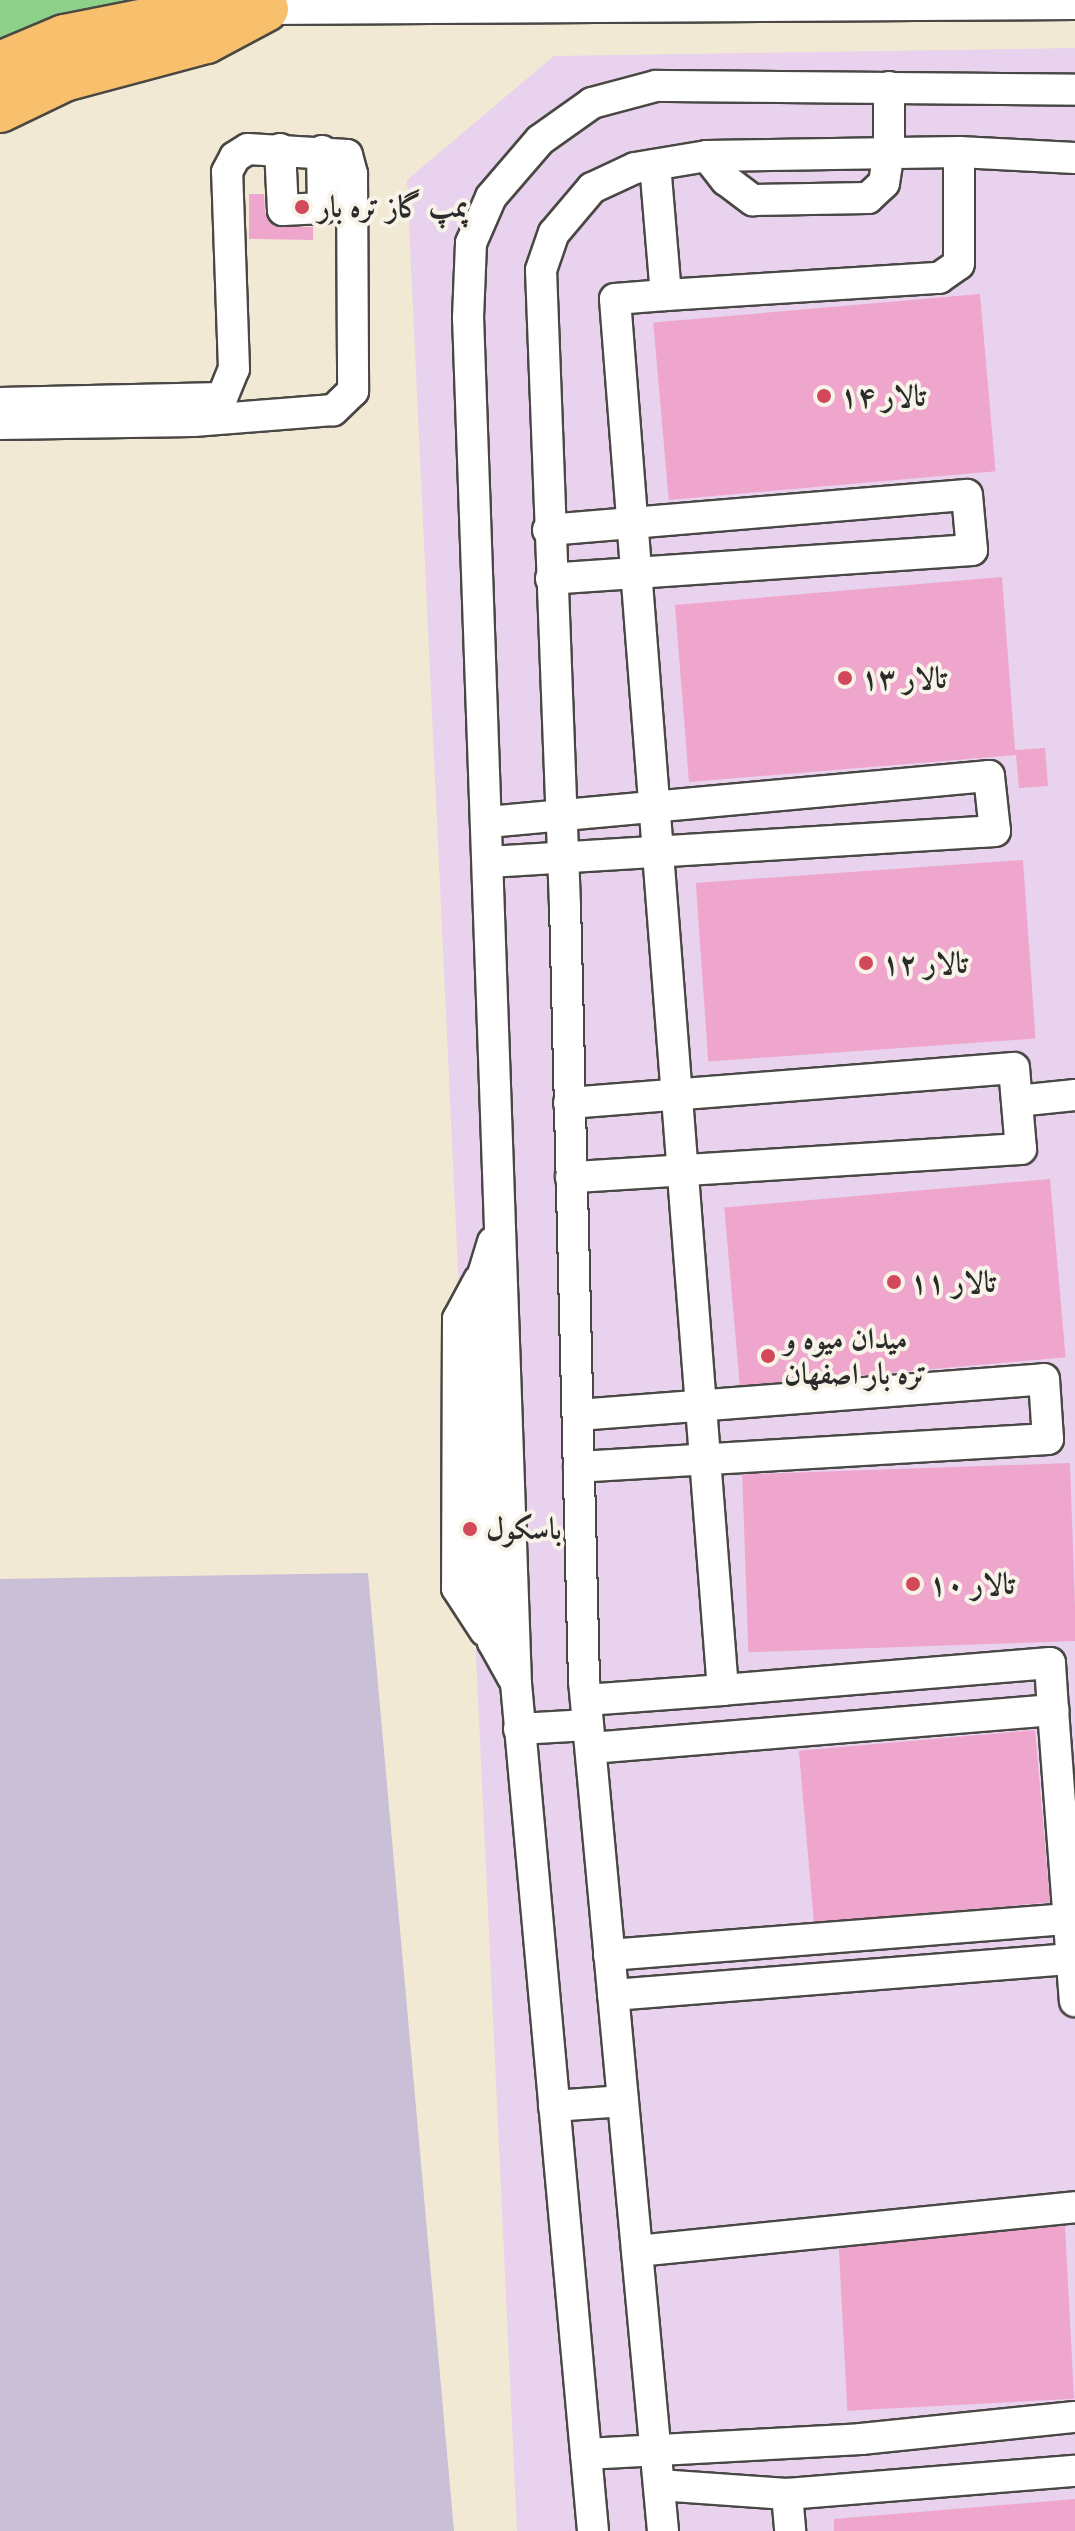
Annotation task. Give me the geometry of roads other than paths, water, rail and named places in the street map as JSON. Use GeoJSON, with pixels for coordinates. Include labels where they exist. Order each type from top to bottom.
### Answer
{"type":"FeatureCollection","features":[{"type":"Feature","properties":{"kind":"highway"},"geometry":{"type":"LineString","coordinates":[[0,64],[64,37],[161,18],[266,5]]}},
{"type":"Feature","properties":{"kind":"highway"},"geometry":{"type":"LineString","coordinates":[[0,110],[64,79],[206,41],[266,5]]}},
{"type":"Feature","properties":{"kind":"lane"},"geometry":{"type":"LineString","coordinates":[[266,5],[1075,4]]}},
{"type":"Feature","properties":{"kind":"lane"},"geometry":{"type":"LineString","coordinates":[[0,130],[112,68]]}},
{"type":"Feature","properties":{"kind":"lane"},"geometry":{"type":"LineString","coordinates":[[593,2531],[516,1684],[502,1213],[468,318],[471,243],[491,197],[540,140],[592,103],[656,86],[1075,90]]}},
{"type":"Feature","properties":{"kind":"lane"},"geometry":{"type":"LineString","coordinates":[[707,156],[726,180],[753,200],[868,198],[884,183],[889,152],[889,87]]}},
{"type":"Feature","properties":{"kind":"lane"},"geometry":{"type":"LineString","coordinates":[[0,403],[222,398],[234,369],[227,172],[235,157],[248,149],[322,151],[347,155],[352,174],[353,391],[333,410],[193,421],[0,424]]}},
{"type":"Feature","properties":{"kind":"lane"},"geometry":{"type":"LineString","coordinates":[[280,149],[283,210],[323,208],[322,151]]}},
{"type":"Feature","properties":{"kind":"lane"},"geometry":{"type":"LineString","coordinates":[[663,2531],[588,1725],[541,270],[554,233],[592,188],[655,165],[707,156],[889,152],[1075,158]]}},
{"type":"Feature","properties":{"kind":"lane"},"geometry":{"type":"LineString","coordinates":[[723,1690],[615,299],[939,278],[959,264],[959,152]]}},
{"type":"Feature","properties":{"kind":"lane"},"geometry":{"type":"LineString","coordinates":[[655,165],[666,295]]}},
{"type":"Feature","properties":{"kind":"lane"},"geometry":{"type":"LineString","coordinates":[[548,530],[967,495],[972,550],[551,579]]}},
{"type":"Feature","properties":{"kind":"lane"},"geometry":{"type":"LineString","coordinates":[[488,822],[989,776],[995,831],[489,862]]}},
{"type":"Feature","properties":{"kind":"lane"},"geometry":{"type":"LineString","coordinates":[[569,1103],[1014,1068],[1021,1149],[571,1177]]}},
{"type":"Feature","properties":{"kind":"lane"},"geometry":{"type":"LineString","coordinates":[[1017,1101],[1075,1095]]}},
{"type":"Feature","properties":{"kind":"lane"},"geometry":{"type":"LineString","coordinates":[[502,1213],[484,1272],[458,1319],[457,1588],[516,1684]]}},
{"type":"Feature","properties":{"kind":"lane"},"geometry":{"type":"LineString","coordinates":[[578,1415],[1044,1379],[1048,1439],[579,1467]]}},
{"type":"Feature","properties":{"kind":"lane"},"geometry":{"type":"LineString","coordinates":[[588,1725],[723,1690],[1050,1663],[1075,2001]]}},
{"type":"Feature","properties":{"kind":"lane"},"geometry":{"type":"LineString","coordinates":[[519,1729],[1053,1710]]}},
{"type":"Feature","properties":{"kind":"lane"},"geometry":{"type":"LineString","coordinates":[[609,1955],[1069,1919]]}},
{"type":"Feature","properties":{"kind":"lane"},"geometry":{"type":"LineString","coordinates":[[613,1995],[1072,1959]]}},
{"type":"Feature","properties":{"kind":"lane"},"geometry":{"type":"LineString","coordinates":[[554,2106],[623,2101]]}},
{"type":"Feature","properties":{"kind":"lane"},"geometry":{"type":"LineString","coordinates":[[637,2251],[1075,2207]]}},
{"type":"Feature","properties":{"kind":"lane"},"geometry":{"type":"LineString","coordinates":[[586,2454],[655,2447],[861,2439],[1075,2417]]}},
{"type":"Feature","properties":{"kind":"lane"},"geometry":{"type":"LineString","coordinates":[[659,2485],[787,2494],[1075,2471]]}},
{"type":"Feature","properties":{"kind":"lane"},"geometry":{"type":"LineString","coordinates":[[787,2494],[790,2531]]}},
{"type":"Feature","properties":{"kind":"place","name":"پمپ گاز تره بار"},"geometry":{"type":"Point","coordinates":[302,207]}},
{"type":"Feature","properties":{"kind":"place","name":"تالار ۱۴"},"geometry":{"type":"Point","coordinates":[824,396]}},
{"type":"Feature","properties":{"kind":"place","name":"تالار ۱۳"},"geometry":{"type":"Point","coordinates":[845,678]}},
{"type":"Feature","properties":{"kind":"place","name":"تالار ۱۲"},"geometry":{"type":"Point","coordinates":[866,963]}},
{"type":"Feature","properties":{"kind":"place","name":"تالار ۱۱"},"geometry":{"type":"Point","coordinates":[894,1282]}},
{"type":"Feature","properties":{"kind":"place","name":"میدان میوه و تره بار اصفهان"},"geometry":{"type":"Point","coordinates":[768,1356]}},
{"type":"Feature","properties":{"kind":"place","name":"باسكول"},"geometry":{"type":"Point","coordinates":[470,1529]}},
{"type":"Feature","properties":{"kind":"place","name":"تالار ۱۰"},"geometry":{"type":"Point","coordinates":[913,1584]}}]}
